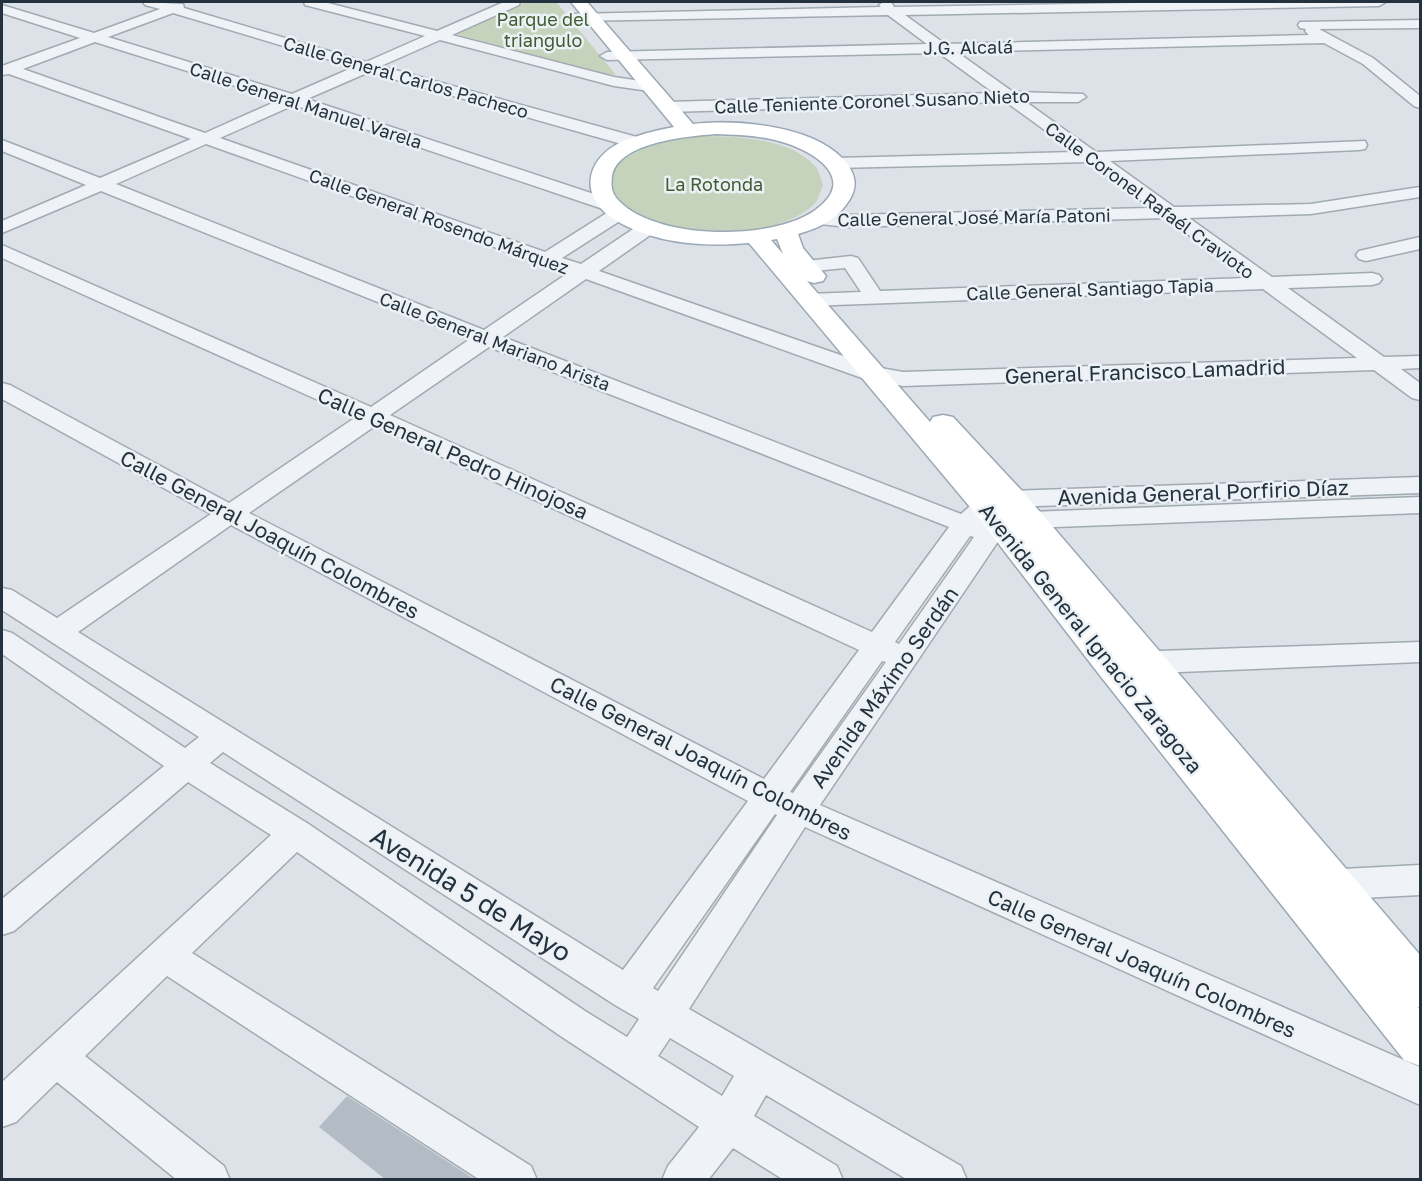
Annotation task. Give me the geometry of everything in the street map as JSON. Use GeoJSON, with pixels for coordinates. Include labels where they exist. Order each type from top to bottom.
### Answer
{"type":"FeatureCollection","features":[{"type":"Feature","properties":{"kind":"main road"},"geometry":{"type":"LineString","coordinates":[[563,2],[582,12],[616,56],[650,86],[667,107],[677,132]]}},
{"type":"Feature","properties":{"kind":"main road"},"geometry":{"type":"LineString","coordinates":[[616,56],[627,83],[677,132]]}},
{"type":"Feature","properties":{"kind":"main road"},"geometry":{"type":"LineString","coordinates":[[726,128],[775,133],[800,141],[821,150],[836,163],[843,174],[845,185],[841,197],[816,219],[770,233],[699,237],[649,227],[615,209],[601,191],[600,178],[606,164],[638,143],[677,132],[726,128]]}},
{"type":"Feature","properties":{"kind":"main road","name":"Avenida General Ignacio Zaragoza"},"geometry":{"type":"LineString","coordinates":[[770,233],[788,243],[804,266],[821,299],[903,379],[997,518],[1149,662],[1420,987]]}},
{"type":"Feature","properties":{"kind":"main road","name":"Avenida General Ignacio Zaragoza"},"geometry":{"type":"LineString","coordinates":[[770,233],[821,299],[870,373],[997,518],[1110,664],[1420,1044]]}},
{"type":"Feature","properties":{"kind":"street","name":"Calle General Carlos Pacheco"},"geometry":{"type":"LineString","coordinates":[[150,2],[180,5],[359,64],[638,143]]}},
{"type":"Feature","properties":{"kind":"street"},"geometry":{"type":"LineString","coordinates":[[310,2],[627,83],[650,86]]}},
{"type":"Feature","properties":{"kind":"street"},"geometry":{"type":"LineString","coordinates":[[429,34],[487,2]]}},
{"type":"Feature","properties":{"kind":"street"},"geometry":{"type":"LineString","coordinates":[[2,228],[91,182],[429,34],[514,2]]}},
{"type":"Feature","properties":{"kind":"street"},"geometry":{"type":"LineString","coordinates":[[1256,2],[1329,39],[1385,73],[1420,104]]}},
{"type":"Feature","properties":{"kind":"street"},"geometry":{"type":"LineString","coordinates":[[582,12],[887,6],[1379,2]]}},
{"type":"Feature","properties":{"kind":"street"},"geometry":{"type":"LineString","coordinates":[[5,70],[180,5]]}},
{"type":"Feature","properties":{"kind":"street","name":"Calle Coronel Rafaél Cravioto"},"geometry":{"type":"LineString","coordinates":[[887,6],[1089,157],[1420,393]]}},
{"type":"Feature","properties":{"kind":"street","name":"Calle General Manuel Varela"},"geometry":{"type":"LineString","coordinates":[[4,10],[285,97],[615,209]]}},
{"type":"Feature","properties":{"kind":"street"},"geometry":{"type":"LineString","coordinates":[[1301,25],[1420,24]]}},
{"type":"Feature","properties":{"kind":"street","name":"J.G. Alcalá"},"geometry":{"type":"LineString","coordinates":[[616,56],[1329,39]]}},
{"type":"Feature","properties":{"kind":"street","name":"Calle General Rosendo Márquez"},"geometry":{"type":"LineString","coordinates":[[5,70],[198,135],[582,273],[870,373]]}},
{"type":"Feature","properties":{"kind":"street","name":"Calle Teniente Coronel Susano Nieto"},"geometry":{"type":"LineString","coordinates":[[667,107],[1078,97]]}},
{"type":"Feature","properties":{"kind":"street","name":"Calle General Mariano Arista"},"geometry":{"type":"LineString","coordinates":[[2,145],[486,338],[997,518]]}},
{"type":"Feature","properties":{"kind":"street"},"geometry":{"type":"LineString","coordinates":[[836,163],[1243,152],[1359,145]]}},
{"type":"Feature","properties":{"kind":"street"},"geometry":{"type":"LineString","coordinates":[[2,214],[91,182]]}},
{"type":"Feature","properties":{"kind":"street","name":"Calle General José María Patoni"},"geometry":{"type":"LineString","coordinates":[[816,219],[848,221],[1327,207],[1420,192]]}},
{"type":"Feature","properties":{"kind":"street"},"geometry":{"type":"LineString","coordinates":[[546,260],[615,209]]}},
{"type":"Feature","properties":{"kind":"street"},"geometry":{"type":"LineString","coordinates":[[56,633],[649,227]]}},
{"type":"Feature","properties":{"kind":"street"},"geometry":{"type":"LineString","coordinates":[[1366,255],[1420,243]]}},
{"type":"Feature","properties":{"kind":"street","name":"Calle General Pedro Hinojosa"},"geometry":{"type":"LineString","coordinates":[[2,251],[373,416],[890,652]]}},
{"type":"Feature","properties":{"kind":"street"},"geometry":{"type":"LineString","coordinates":[[804,266],[851,262],[874,297]]}},
{"type":"Feature","properties":{"kind":"street","name":"Calle General Santiago Tapia"},"geometry":{"type":"LineString","coordinates":[[821,299],[1372,279]]}},
{"type":"Feature","properties":{"kind":"street","name":"General Francisco Lamadrid"},"geometry":{"type":"LineString","coordinates":[[870,373],[903,379],[1420,362]]}},
{"type":"Feature","properties":{"kind":"street","name":"Calle General Joaquín Colombres"},"geometry":{"type":"LineString","coordinates":[[2,390],[230,514],[769,797],[1420,1086]]}},
{"type":"Feature","properties":{"kind":"street","name":"Avenida General Porfirio Díaz"},"geometry":{"type":"LineString","coordinates":[[997,518],[1420,485]]}},
{"type":"Feature","properties":{"kind":"street","name":"Avenida General Porfirio Díaz"},"geometry":{"type":"LineString","coordinates":[[997,518],[1420,505]]}},
{"type":"Feature","properties":{"kind":"street","name":"Avenida Máximo Serdán"},"geometry":{"type":"LineString","coordinates":[[628,993],[769,797],[890,652],[997,518]]}},
{"type":"Feature","properties":{"kind":"street","name":"Avenida 5 de Mayo"},"geometry":{"type":"LineString","coordinates":[[2,597],[628,993],[947,1179]]}},
{"type":"Feature","properties":{"kind":"street","name":"Avenida 5 de Mayo"},"geometry":{"type":"LineString","coordinates":[[2,640],[186,764],[295,833],[632,1063],[823,1179]]}},
{"type":"Feature","properties":{"kind":"street","name":"Avenida Máximo Serdán"},"geometry":{"type":"LineString","coordinates":[[632,1063],[798,811],[890,652]]}},
{"type":"Feature","properties":{"kind":"street"},"geometry":{"type":"LineString","coordinates":[[1110,664],[1420,652]]}},
{"type":"Feature","properties":{"kind":"street"},"geometry":{"type":"LineString","coordinates":[[2,920],[221,736]]}},
{"type":"Feature","properties":{"kind":"street"},"geometry":{"type":"LineString","coordinates":[[2,1108],[295,833]]}},
{"type":"Feature","properties":{"kind":"street"},"geometry":{"type":"LineString","coordinates":[[1290,887],[1420,880]]}},
{"type":"Feature","properties":{"kind":"street"},"geometry":{"type":"LineString","coordinates":[[165,955],[517,1179]]}},
{"type":"Feature","properties":{"kind":"street"},"geometry":{"type":"LineString","coordinates":[[56,1057],[210,1179]]}},
{"type":"Feature","properties":{"kind":"street"},"geometry":{"type":"LineString","coordinates":[[682,1179],[728,1123],[759,1071]]}},
{"type":"Feature","properties":{"kind":"green space","name":"Parque del triangulo"},"geometry":{"type":"Polygon","coordinates":[[[526,2],[556,2],[616,75],[594,72],[453,33],[526,2]]]}},
{"type":"Feature","properties":{"kind":"green space","name":"La Rotonda"},"geometry":{"type":"Polygon","coordinates":[[[709,136],[766,141],[794,150],[816,167],[819,173],[823,185],[816,202],[803,213],[785,222],[763,228],[717,234],[674,231],[657,226],[613,202],[610,171],[621,162],[656,144],[709,136]]]}},
{"type":"Feature","properties":{"kind":"building"},"geometry":{"type":"Polygon","coordinates":[[[347,1096],[474,1179],[385,1179],[319,1127],[347,1096]]]}}]}
